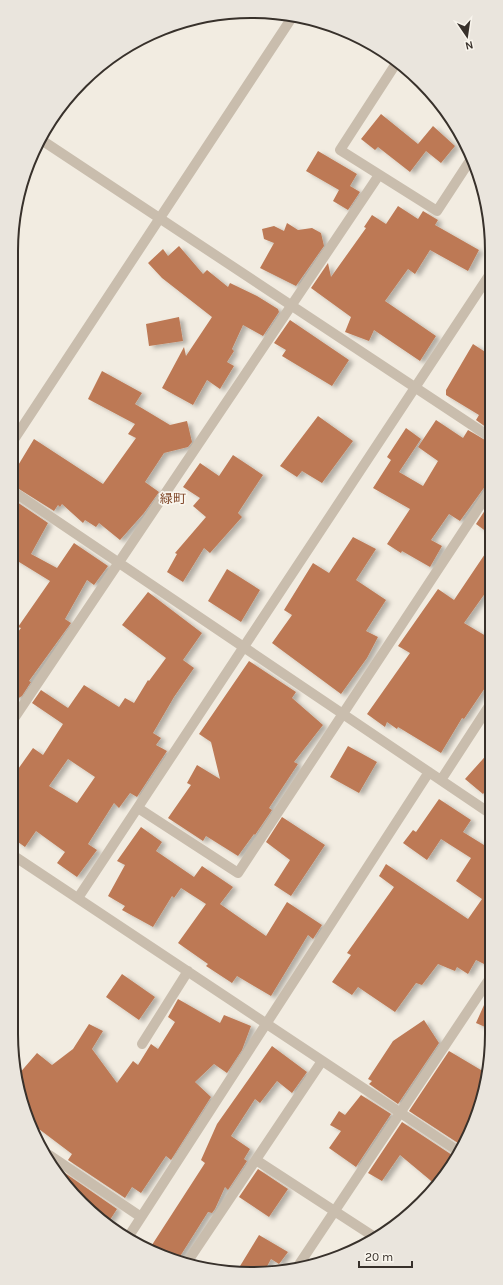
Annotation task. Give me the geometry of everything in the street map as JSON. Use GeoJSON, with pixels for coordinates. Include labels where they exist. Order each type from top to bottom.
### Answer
{"type":"FeatureCollection","features":[{"type":"Feature","properties":{"kind":"street"},"geometry":{"type":"LineString","coordinates":[[18,433],[290,21]]}},
{"type":"Feature","properties":{"kind":"street"},"geometry":{"type":"LineString","coordinates":[[394,66],[340,150],[437,211],[468,163]]}},
{"type":"Feature","properties":{"kind":"street"},"geometry":{"type":"LineString","coordinates":[[45,142],[485,434]]}},
{"type":"Feature","properties":{"kind":"street"},"geometry":{"type":"LineString","coordinates":[[18,713],[379,175]]}},
{"type":"Feature","properties":{"kind":"street"},"geometry":{"type":"LineString","coordinates":[[78,898],[485,282]]}},
{"type":"Feature","properties":{"kind":"street"},"geometry":{"type":"LineString","coordinates":[[18,495],[485,810]]}},
{"type":"Feature","properties":{"kind":"street"},"geometry":{"type":"LineString","coordinates":[[138,808],[238,873],[485,498]]}},
{"type":"Feature","properties":{"kind":"street"},"geometry":{"type":"LineString","coordinates":[[441,780],[485,712]]}},
{"type":"Feature","properties":{"kind":"street"},"geometry":{"type":"LineString","coordinates":[[131,1234],[429,772]]}},
{"type":"Feature","properties":{"kind":"street"},"geometry":{"type":"LineString","coordinates":[[18,859],[455,1149]]}},
{"type":"Feature","properties":{"kind":"street"},"geometry":{"type":"LineString","coordinates":[[142,1044],[188,971]]}},
{"type":"Feature","properties":{"kind":"street"},"geometry":{"type":"LineString","coordinates":[[301,1262],[485,986]]}},
{"type":"Feature","properties":{"kind":"street"},"geometry":{"type":"LineString","coordinates":[[190,1259],[322,1061]]}},
{"type":"Feature","properties":{"kind":"street"},"geometry":{"type":"LineString","coordinates":[[54,1159],[141,1217]]}},
{"type":"Feature","properties":{"kind":"street"},"geometry":{"type":"LineString","coordinates":[[256,1160],[370,1234]]}},
{"type":"Feature","properties":{"kind":"building"},"geometry":{"type":"Polygon","coordinates":[[[381,114],[418,144],[433,126],[455,146],[441,163],[426,151],[410,172],[378,147],[375,150],[361,139],[381,114]]]}},
{"type":"Feature","properties":{"kind":"building"},"geometry":{"type":"Polygon","coordinates":[[[318,151],[357,174],[350,186],[360,192],[348,210],[333,201],[339,190],[306,171],[318,151]]]}},
{"type":"Feature","properties":{"kind":"building"},"geometry":{"type":"Polygon","coordinates":[[[398,206],[418,219],[423,211],[438,220],[435,225],[479,250],[468,271],[430,250],[415,274],[408,269],[385,301],[436,336],[420,361],[374,330],[369,341],[345,332],[351,317],[311,288],[328,263],[331,277],[366,228],[364,227],[372,215],[386,224],[398,206]]]}},
{"type":"Feature","properties":{"kind":"building"},"geometry":{"type":"Polygon","coordinates":[[[287,223],[298,230],[312,228],[321,233],[324,246],[296,286],[260,268],[274,243],[264,239],[262,229],[274,226],[284,231],[287,223]]]}},
{"type":"Feature","properties":{"kind":"building"},"geometry":{"type":"Polygon","coordinates":[[[179,246],[203,274],[207,270],[228,287],[230,283],[257,296],[278,309],[279,312],[263,336],[243,325],[232,349],[234,351],[227,362],[234,366],[220,389],[207,380],[193,405],[162,388],[184,347],[186,356],[212,317],[162,278],[148,263],[163,249],[168,256],[179,246]]]}},
{"type":"Feature","properties":{"kind":"building"},"geometry":{"type":"Polygon","coordinates":[[[179,317],[183,341],[149,346],[146,324],[179,317]]]}},
{"type":"Feature","properties":{"kind":"building"},"geometry":{"type":"Polygon","coordinates":[[[290,320],[349,360],[332,386],[282,356],[286,350],[274,343],[290,320]]]}},
{"type":"Feature","properties":{"kind":"building"},"geometry":{"type":"Polygon","coordinates":[[[473,344],[485,352],[485,426],[476,420],[479,415],[446,395],[446,390],[473,344]]]}},
{"type":"Feature","properties":{"kind":"building"},"geometry":{"type":"Polygon","coordinates":[[[102,371],[142,393],[135,404],[170,425],[187,421],[192,442],[188,447],[164,453],[145,482],[159,492],[144,513],[120,540],[99,523],[96,527],[85,520],[83,523],[62,504],[60,507],[58,505],[54,511],[18,488],[18,465],[34,439],[103,484],[136,438],[128,434],[135,424],[88,399],[102,371]]]}},
{"type":"Feature","properties":{"kind":"building"},"geometry":{"type":"Polygon","coordinates":[[[318,416],[353,441],[322,483],[302,471],[297,477],[280,466],[318,416]]]}},
{"type":"Feature","properties":{"kind":"building"},"geometry":{"type":"Polygon","coordinates":[[[436,420],[463,438],[468,430],[485,440],[485,486],[460,521],[449,514],[431,540],[442,546],[430,567],[402,551],[401,553],[387,544],[410,509],[373,488],[391,460],[387,457],[406,428],[421,439],[399,472],[423,486],[438,461],[418,447],[436,420]]]}},
{"type":"Feature","properties":{"kind":"building"},"geometry":{"type":"Polygon","coordinates":[[[233,455],[263,475],[238,513],[242,517],[210,553],[204,548],[183,582],[167,572],[177,554],[175,553],[206,517],[193,506],[200,498],[183,487],[200,463],[219,476],[233,455]]]}},
{"type":"Feature","properties":{"kind":"building"},"geometry":{"type":"Polygon","coordinates":[[[18,503],[48,523],[31,554],[57,568],[74,543],[108,566],[94,585],[87,580],[65,619],[71,623],[29,681],[31,682],[22,696],[18,698],[18,632],[21,628],[18,627],[50,581],[18,561],[18,503]]]}},
{"type":"Feature","properties":{"kind":"building"},"geometry":{"type":"Polygon","coordinates":[[[485,510],[485,531],[476,524],[485,510]]]}},
{"type":"Feature","properties":{"kind":"building"},"geometry":{"type":"Polygon","coordinates":[[[353,537],[376,549],[356,580],[386,600],[366,631],[378,637],[367,658],[341,694],[272,643],[292,615],[284,610],[313,563],[329,573],[353,537]]]}},
{"type":"Feature","properties":{"kind":"building"},"geometry":{"type":"Polygon","coordinates":[[[485,554],[485,593],[464,623],[485,635],[485,688],[464,719],[462,718],[441,753],[398,727],[397,729],[387,722],[385,727],[367,714],[410,653],[398,646],[438,589],[454,600],[485,554]]]}},
{"type":"Feature","properties":{"kind":"building"},"geometry":{"type":"Polygon","coordinates":[[[227,569],[260,590],[241,622],[208,601],[227,569]]]}},
{"type":"Feature","properties":{"kind":"building"},"geometry":{"type":"Polygon","coordinates":[[[148,592],[202,633],[183,660],[194,668],[174,697],[153,733],[161,738],[156,745],[167,751],[137,797],[130,793],[119,808],[114,803],[88,844],[97,850],[77,877],[57,863],[65,852],[36,831],[25,847],[18,842],[18,769],[33,748],[43,755],[63,724],[32,703],[41,690],[68,708],[84,685],[119,707],[125,698],[134,703],[148,680],[149,681],[166,658],[122,625],[148,592]],[[68,759],[49,786],[77,803],[95,777],[68,759]]]}},
{"type":"Feature","properties":{"kind":"building"},"geometry":{"type":"Polygon","coordinates":[[[249,661],[296,692],[292,698],[323,725],[294,762],[298,764],[269,808],[272,810],[238,856],[206,836],[203,841],[168,818],[191,785],[187,783],[197,765],[220,779],[211,742],[199,734],[249,661]]]}},
{"type":"Feature","properties":{"kind":"building"},"geometry":{"type":"Polygon","coordinates":[[[348,746],[377,762],[359,793],[330,777],[348,746]]]}},
{"type":"Feature","properties":{"kind":"building"},"geometry":{"type":"Polygon","coordinates":[[[485,757],[485,792],[483,794],[465,779],[485,757]]]}},
{"type":"Feature","properties":{"kind":"building"},"geometry":{"type":"Polygon","coordinates":[[[439,799],[471,820],[463,832],[485,846],[485,964],[476,960],[468,974],[457,967],[455,971],[438,964],[422,985],[416,983],[395,1012],[358,987],[352,995],[332,982],[351,955],[347,953],[394,887],[379,876],[386,864],[468,919],[482,899],[456,881],[471,858],[441,839],[427,860],[403,843],[413,830],[416,832],[439,799]]]}},
{"type":"Feature","properties":{"kind":"building"},"geometry":{"type":"Polygon","coordinates":[[[282,817],[325,845],[291,896],[274,885],[290,860],[266,842],[282,817]]]}},
{"type":"Feature","properties":{"kind":"building"},"geometry":{"type":"Polygon","coordinates":[[[141,827],[162,842],[156,851],[194,877],[202,866],[233,887],[220,904],[266,936],[287,902],[322,925],[313,939],[308,935],[271,996],[237,976],[232,983],[206,966],[208,964],[178,943],[206,904],[181,888],[174,898],[172,896],[153,927],[122,910],[125,906],[108,896],[125,865],[117,861],[141,827]]]}},
{"type":"Feature","properties":{"kind":"building"},"geometry":{"type":"Polygon","coordinates":[[[122,974],[155,997],[139,1020],[106,997],[122,974]]]}},
{"type":"Feature","properties":{"kind":"building"},"geometry":{"type":"Polygon","coordinates":[[[178,999],[220,1023],[224,1015],[251,1026],[242,1050],[227,1073],[214,1064],[195,1082],[211,1097],[171,1160],[166,1156],[141,1193],[132,1187],[125,1198],[68,1160],[72,1154],[38,1129],[30,1109],[21,1072],[37,1053],[52,1065],[73,1049],[89,1024],[103,1031],[92,1049],[117,1083],[133,1061],[138,1065],[151,1044],[158,1049],[175,1022],[168,1017],[178,999]]]}},
{"type":"Feature","properties":{"kind":"building"},"geometry":{"type":"Polygon","coordinates":[[[485,1003],[485,1027],[476,1023],[485,1003]]]}},
{"type":"Feature","properties":{"kind":"building"},"geometry":{"type":"Polygon","coordinates":[[[424,1020],[439,1043],[398,1104],[369,1084],[372,1081],[368,1079],[393,1041],[424,1020]]]}},
{"type":"Feature","properties":{"kind":"building"},"geometry":{"type":"Polygon","coordinates":[[[272,1046],[307,1072],[292,1093],[277,1081],[260,1103],[255,1099],[231,1136],[250,1149],[244,1159],[247,1161],[228,1190],[225,1187],[215,1209],[212,1213],[208,1212],[180,1256],[176,1255],[152,1245],[205,1163],[201,1160],[217,1124],[272,1046]]]}},
{"type":"Feature","properties":{"kind":"building"},"geometry":{"type":"Polygon","coordinates":[[[449,1051],[482,1071],[473,1109],[458,1143],[409,1111],[449,1051]]]}},
{"type":"Feature","properties":{"kind":"building"},"geometry":{"type":"Polygon","coordinates":[[[361,1095],[391,1114],[356,1167],[329,1148],[341,1131],[330,1125],[339,1111],[345,1115],[361,1095]]]}},
{"type":"Feature","properties":{"kind":"building"},"geometry":{"type":"Polygon","coordinates":[[[402,1122],[451,1155],[432,1182],[400,1155],[382,1181],[368,1173],[402,1122]]]}},
{"type":"Feature","properties":{"kind":"building"},"geometry":{"type":"Polygon","coordinates":[[[258,1169],[288,1189],[269,1217],[239,1197],[258,1169]]]}},
{"type":"Feature","properties":{"kind":"building"},"geometry":{"type":"Polygon","coordinates":[[[63,1172],[117,1209],[110,1220],[86,1199],[63,1172]]]}},
{"type":"Feature","properties":{"kind":"building"},"geometry":{"type":"Polygon","coordinates":[[[259,1235],[288,1252],[279,1264],[271,1259],[267,1267],[239,1267],[259,1235]]]}},
{"type":"Feature","properties":{"kind":"district","name":"緑町"},"geometry":{"type":"Point","coordinates":[173,498]}}]}
